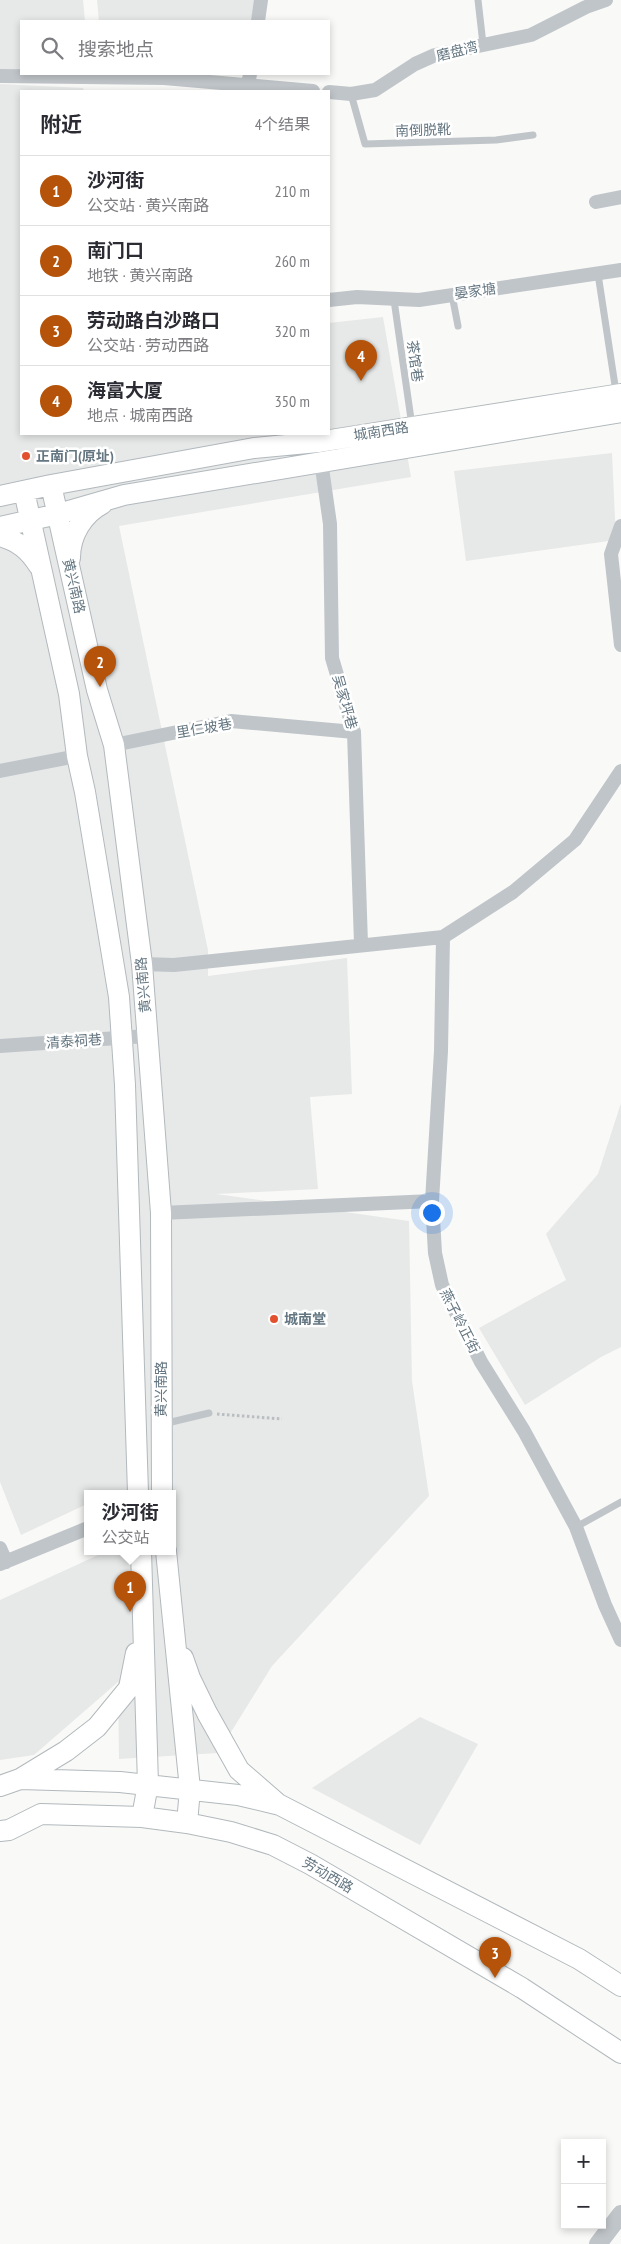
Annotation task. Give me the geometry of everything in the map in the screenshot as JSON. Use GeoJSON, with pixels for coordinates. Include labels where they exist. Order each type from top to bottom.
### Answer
{"type":"FeatureCollection","features":[{"type":"Feature","properties":{"kind":"main road","name":"城南西路"},"geometry":{"type":"LineString","coordinates":[[0,496],[252,441],[318,442],[412,426],[619,400]]}},
{"type":"Feature","properties":{"kind":"main road","name":"城南西路"},"geometry":{"type":"LineString","coordinates":[[0,527],[58,514],[124,495],[320,462],[619,400]]}},
{"type":"Feature","properties":{"kind":"main road","name":"黄兴南路"},"geometry":{"type":"LineString","coordinates":[[51,485],[97,690],[114,745],[142,964],[161,1213],[162,1490]]}},
{"type":"Feature","properties":{"kind":"main road","name":"黄兴南路"},"geometry":{"type":"LineString","coordinates":[[24,491],[69,694],[77,756],[85,792],[119,997],[138,1490]]}},
{"type":"Feature","properties":{"kind":"main road"},"geometry":{"type":"LineString","coordinates":[[70,567],[72,540],[83,519],[98,506],[124,495]]}},
{"type":"Feature","properties":{"kind":"main road"},"geometry":{"type":"LineString","coordinates":[[0,536],[20,544],[28,551],[42,571]]}},
{"type":"Feature","properties":{"kind":"main road"},"geometry":{"type":"LineString","coordinates":[[141,1555],[148,1784],[142,1817]]}},
{"type":"Feature","properties":{"kind":"main road"},"geometry":{"type":"LineString","coordinates":[[166,1555],[190,1789],[187,1823]]}},
{"type":"Feature","properties":{"kind":"main road"},"geometry":{"type":"LineString","coordinates":[[0,1786],[20,1779],[66,1751],[97,1727],[129,1688],[144,1619]]}},
{"type":"Feature","properties":{"kind":"main road"},"geometry":{"type":"LineString","coordinates":[[172,1625],[190,1678],[239,1770],[280,1805],[579,1959],[621,1986]]}},
{"type":"Feature","properties":{"kind":"main road"},"geometry":{"type":"LineString","coordinates":[[20,1779],[148,1784],[238,1795],[280,1805]]}},
{"type":"Feature","properties":{"kind":"main road","name":"劳动西路"},"geometry":{"type":"LineString","coordinates":[[0,1832],[9,1830],[41,1814],[142,1817],[187,1823],[265,1842],[310,1864],[522,1988],[621,2052]]}},
{"type":"Feature","properties":{"kind":"street"},"geometry":{"type":"LineString","coordinates":[[258,20],[261,0]]}},
{"type":"Feature","properties":{"kind":"street","name":"磨盘湾"},"geometry":{"type":"LineString","coordinates":[[330,92],[351,94],[380,88],[415,64],[435,55],[531,35],[586,7],[606,0]]}},
{"type":"Feature","properties":{"kind":"street"},"geometry":{"type":"LineString","coordinates":[[0,76],[164,78],[304,90]]}},
{"type":"Feature","properties":{"kind":"street"},"geometry":{"type":"LineString","coordinates":[[596,202],[621,197]]}},
{"type":"Feature","properties":{"kind":"street","name":"晏家塘"},"geometry":{"type":"LineString","coordinates":[[330,300],[381,297],[394,300],[413,300],[621,270]]}},
{"type":"Feature","properties":{"kind":"street","name":"吴家坪巷"},"geometry":{"type":"LineString","coordinates":[[320,462],[330,524],[332,658],[354,732],[361,944]]}},
{"type":"Feature","properties":{"kind":"street"},"geometry":{"type":"LineString","coordinates":[[621,526],[611,554],[621,645]]}},
{"type":"Feature","properties":{"kind":"street","name":"里仁坡巷"},"geometry":{"type":"LineString","coordinates":[[114,745],[231,721],[354,732]]}},
{"type":"Feature","properties":{"kind":"street"},"geometry":{"type":"LineString","coordinates":[[0,771],[77,756]]}},
{"type":"Feature","properties":{"kind":"street"},"geometry":{"type":"LineString","coordinates":[[142,964],[174,965],[361,944],[443,937],[513,892],[576,840],[621,771]]}},
{"type":"Feature","properties":{"kind":"street","name":"燕子岭正街"},"geometry":{"type":"LineString","coordinates":[[443,937],[441,1051],[432,1201],[435,1253],[442,1285],[481,1362],[524,1431],[576,1527],[605,1605],[621,1640]]}},
{"type":"Feature","properties":{"kind":"street","name":"清泰祠巷"},"geometry":{"type":"LineString","coordinates":[[0,1046],[147,1036]]}},
{"type":"Feature","properties":{"kind":"street"},"geometry":{"type":"LineString","coordinates":[[161,1213],[432,1201]]}},
{"type":"Feature","properties":{"kind":"street"},"geometry":{"type":"LineString","coordinates":[[0,1548],[3,1563],[84,1530]]}},
{"type":"Feature","properties":{"kind":"street"},"geometry":{"type":"LineString","coordinates":[[598,2244],[621,2214]]}},
{"type":"Feature","properties":{"kind":"lane"},"geometry":{"type":"LineString","coordinates":[[478,0],[483,44]]}},
{"type":"Feature","properties":{"kind":"lane","name":"南倒脱靴"},"geometry":{"type":"LineString","coordinates":[[351,94],[365,144],[496,140],[533,135]]}},
{"type":"Feature","properties":{"kind":"lane"},"geometry":{"type":"LineString","coordinates":[[598,274],[619,400]]}},
{"type":"Feature","properties":{"kind":"lane"},"geometry":{"type":"LineString","coordinates":[[452,294],[458,326]]}},
{"type":"Feature","properties":{"kind":"lane","name":"茶馆巷"},"geometry":{"type":"LineString","coordinates":[[394,300],[412,426]]}},
{"type":"Feature","properties":{"kind":"lane"},"geometry":{"type":"LineString","coordinates":[[162,1424],[209,1413]]}},
{"type":"Feature","properties":{"kind":"lane"},"geometry":{"type":"LineString","coordinates":[[576,1527],[621,1502]]}},
{"type":"Feature","properties":{"kind":"path"},"geometry":{"type":"LineString","coordinates":[[209,1413],[282,1419]]}},
{"type":"Feature","properties":{"kind":"shaded area"},"geometry":{"type":"Polygon","coordinates":[[[0,0],[83,0],[85,20],[20,20],[20,75],[39,75],[0,83],[0,0]]]}},
{"type":"Feature","properties":{"kind":"shaded area"},"geometry":{"type":"Polygon","coordinates":[[[97,0],[255,0],[251,20],[99,20],[97,0]]]}},
{"type":"Feature","properties":{"kind":"shaded area"},"geometry":{"type":"Polygon","coordinates":[[[0,84],[83,88],[84,90],[20,90],[20,435],[330,435],[330,323],[383,317],[411,477],[119,526],[208,950],[208,976],[347,958],[352,1094],[310,1097],[318,1189],[216,1194],[409,1221],[412,1381],[429,1496],[272,1666],[218,1753],[119,1759],[118,1682],[34,1755],[0,1760],[0,1600],[98,1555],[176,1555],[176,1490],[84,1490],[84,1505],[21,1535],[0,1482],[0,84]]]}},
{"type":"Feature","properties":{"kind":"shaded area"},"geometry":{"type":"Polygon","coordinates":[[[612,453],[616,540],[466,561],[454,471],[612,453]]]}},
{"type":"Feature","properties":{"kind":"shaded area"},"geometry":{"type":"Polygon","coordinates":[[[621,1103],[621,1347],[601,1357],[525,1405],[479,1328],[566,1280],[546,1234],[598,1174],[621,1103]]]}},
{"type":"Feature","properties":{"kind":"shaded area"},"geometry":{"type":"Polygon","coordinates":[[[420,1717],[478,1744],[420,1845],[312,1788],[420,1717]]]}},
{"type":"Feature","properties":{"kind":"place","name":"海富大厦"},"geometry":{"type":"Point","coordinates":[361,381]}},
{"type":"Feature","properties":{"kind":"place","name":"正南门(原址)"},"geometry":{"type":"Point","coordinates":[26,456]}},
{"type":"Feature","properties":{"kind":"place","name":"南门口"},"geometry":{"type":"Point","coordinates":[100,687]}},
{"type":"Feature","properties":{"kind":"place","name":"城南堂"},"geometry":{"type":"Point","coordinates":[274,1319]}},
{"type":"Feature","properties":{"kind":"place","name":"沙河街"},"geometry":{"type":"Point","coordinates":[130,1612]}},
{"type":"Feature","properties":{"kind":"place","name":"劳动路白沙路口"},"geometry":{"type":"Point","coordinates":[495,1978]}}]}
